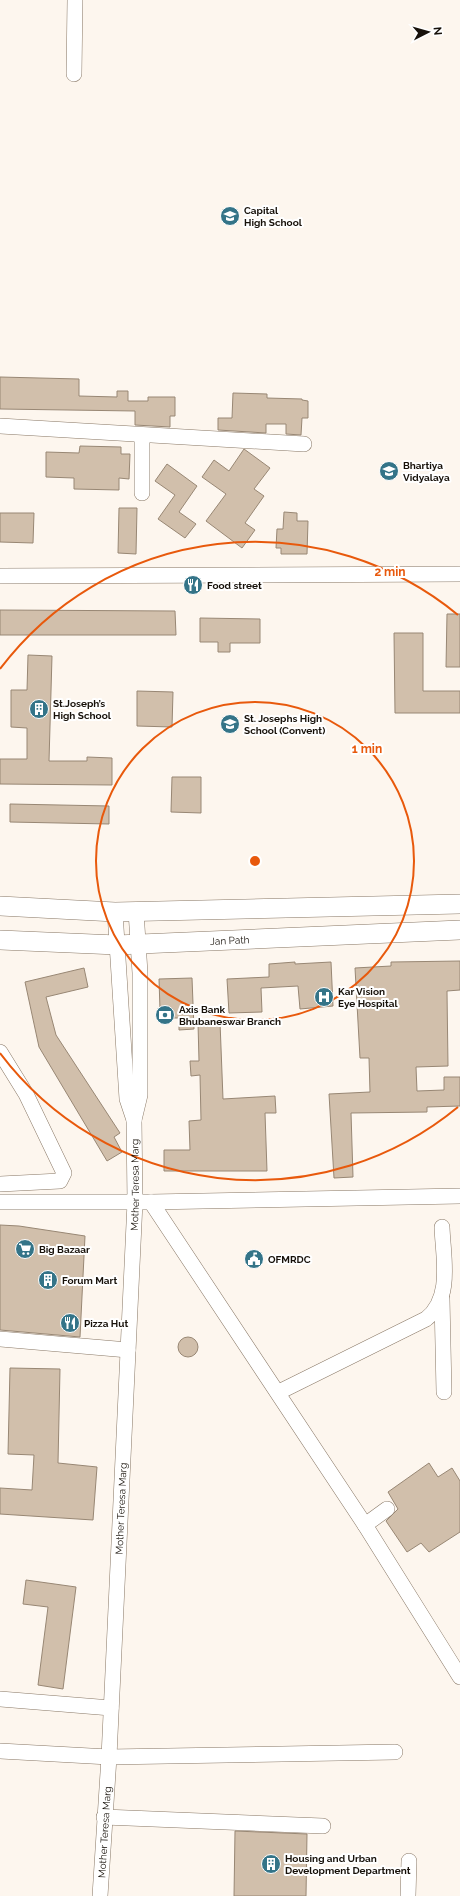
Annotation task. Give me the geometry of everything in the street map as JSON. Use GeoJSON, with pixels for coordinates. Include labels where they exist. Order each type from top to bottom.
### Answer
{"type":"FeatureCollection","features":[{"type":"Feature","properties":{"kind":"main road"},"geometry":{"type":"LineString","coordinates":[[0,906],[115,912],[460,904]]}},
{"type":"Feature","properties":{"kind":"main road","name":"Jan Path"},"geometry":{"type":"LineString","coordinates":[[0,940],[117,945],[460,930]]}},
{"type":"Feature","properties":{"kind":"street"},"geometry":{"type":"LineString","coordinates":[[74,74],[75,0]]}},
{"type":"Feature","properties":{"kind":"street"},"geometry":{"type":"LineString","coordinates":[[0,426],[304,444]]}},
{"type":"Feature","properties":{"kind":"street"},"geometry":{"type":"LineString","coordinates":[[142,435],[142,493]]}},
{"type":"Feature","properties":{"kind":"street"},"geometry":{"type":"LineString","coordinates":[[0,576],[460,574]]}},
{"type":"Feature","properties":{"kind":"street","name":"Mother Teresa Marg"},"geometry":{"type":"LineString","coordinates":[[100,1896],[111,1708],[135,1202],[134,1120],[140,1095],[139,943],[136,911]]}},
{"type":"Feature","properties":{"kind":"street","name":"Mother Teresa Marg"},"geometry":{"type":"LineString","coordinates":[[115,912],[127,1098],[134,1120]]}},
{"type":"Feature","properties":{"kind":"street"},"geometry":{"type":"LineString","coordinates":[[0,1052],[26,1094],[64,1173],[60,1181],[0,1184]]}},
{"type":"Feature","properties":{"kind":"street"},"geometry":{"type":"LineString","coordinates":[[0,1202],[151,1202],[460,1196]]}},
{"type":"Feature","properties":{"kind":"street"},"geometry":{"type":"LineString","coordinates":[[151,1202],[365,1525],[460,1677]]}},
{"type":"Feature","properties":{"kind":"street"},"geometry":{"type":"LineString","coordinates":[[442,1227],[444,1284],[442,1299],[444,1392]]}},
{"type":"Feature","properties":{"kind":"street"},"geometry":{"type":"LineString","coordinates":[[278,1392],[426,1319],[434,1314],[442,1299]]}},
{"type":"Feature","properties":{"kind":"street"},"geometry":{"type":"LineString","coordinates":[[0,1339],[128,1350]]}},
{"type":"Feature","properties":{"kind":"street"},"geometry":{"type":"LineString","coordinates":[[365,1525],[387,1509]]}},
{"type":"Feature","properties":{"kind":"street"},"geometry":{"type":"LineString","coordinates":[[0,1699],[111,1708]]}},
{"type":"Feature","properties":{"kind":"street"},"geometry":{"type":"LineString","coordinates":[[0,1751],[108,1757],[395,1752]]}},
{"type":"Feature","properties":{"kind":"street"},"geometry":{"type":"LineString","coordinates":[[104,1817],[324,1826]]}},
{"type":"Feature","properties":{"kind":"street"},"geometry":{"type":"LineString","coordinates":[[408,1896],[409,1861]]}},
{"type":"Feature","properties":{"kind":"building"},"geometry":{"type":"Polygon","coordinates":[[[0,377],[79,379],[79,396],[117,397],[117,391],[128,391],[128,401],[148,401],[148,397],[175,397],[175,416],[170,416],[170,427],[135,425],[135,411],[0,409],[0,377]]]}},
{"type":"Feature","properties":{"kind":"building"},"geometry":{"type":"Polygon","coordinates":[[[233,393],[267,394],[267,398],[302,399],[308,401],[308,418],[302,418],[301,435],[286,434],[286,424],[266,424],[266,433],[218,430],[218,418],[232,418],[233,393]]]}},
{"type":"Feature","properties":{"kind":"building"},"geometry":{"type":"Polygon","coordinates":[[[80,446],[121,447],[121,454],[130,454],[129,479],[119,478],[119,490],[74,489],[74,478],[46,477],[46,452],[79,453],[80,446]]]}},
{"type":"Feature","properties":{"kind":"building"},"geometry":{"type":"Polygon","coordinates":[[[244,449],[270,468],[254,489],[264,496],[245,523],[255,530],[242,548],[206,521],[226,494],[202,477],[214,460],[229,471],[244,449]]]}},
{"type":"Feature","properties":{"kind":"building"},"geometry":{"type":"Polygon","coordinates":[[[167,464],[197,486],[179,512],[196,524],[185,538],[158,519],[175,495],[155,481],[167,464]]]}},
{"type":"Feature","properties":{"kind":"building"},"geometry":{"type":"Polygon","coordinates":[[[119,508],[137,508],[136,554],[118,553],[119,508]]]}},
{"type":"Feature","properties":{"kind":"building"},"geometry":{"type":"Polygon","coordinates":[[[284,512],[297,513],[297,521],[308,521],[307,554],[281,554],[281,548],[276,548],[277,529],[283,529],[284,512]]]}},
{"type":"Feature","properties":{"kind":"building"},"geometry":{"type":"Polygon","coordinates":[[[0,513],[34,513],[33,543],[0,542],[0,513]]]}},
{"type":"Feature","properties":{"kind":"building"},"geometry":{"type":"Polygon","coordinates":[[[0,610],[175,611],[176,635],[0,635],[0,610]]]}},
{"type":"Feature","properties":{"kind":"building"},"geometry":{"type":"Polygon","coordinates":[[[447,614],[460,614],[460,667],[446,667],[447,614]]]}},
{"type":"Feature","properties":{"kind":"building"},"geometry":{"type":"Polygon","coordinates":[[[200,618],[260,619],[260,643],[230,643],[230,652],[218,652],[218,642],[200,642],[200,618]]]}},
{"type":"Feature","properties":{"kind":"building"},"geometry":{"type":"Polygon","coordinates":[[[394,633],[423,633],[423,691],[460,691],[460,713],[395,713],[394,633]]]}},
{"type":"Feature","properties":{"kind":"building","name":"St.Joseph’s High School"},"geometry":{"type":"Polygon","coordinates":[[[28,655],[52,656],[49,761],[87,761],[87,757],[112,758],[112,785],[0,784],[0,759],[27,759],[27,728],[11,727],[11,690],[27,690],[28,655]]]}},
{"type":"Feature","properties":{"kind":"building"},"geometry":{"type":"Polygon","coordinates":[[[137,691],[173,692],[172,727],[137,726],[137,691]]]}},
{"type":"Feature","properties":{"kind":"building"},"geometry":{"type":"Polygon","coordinates":[[[172,777],[201,777],[201,813],[171,812],[172,777]]]}},
{"type":"Feature","properties":{"kind":"building"},"geometry":{"type":"Polygon","coordinates":[[[10,804],[109,806],[109,824],[10,822],[10,804]]]}},
{"type":"Feature","properties":{"kind":"building"},"geometry":{"type":"Polygon","coordinates":[[[460,961],[460,990],[447,991],[448,1066],[416,1067],[417,1091],[444,1090],[444,1077],[460,1077],[460,1106],[427,1107],[427,1112],[351,1113],[353,1177],[334,1178],[329,1094],[370,1092],[369,1058],[360,1058],[355,968],[391,966],[391,962],[460,961]]]}},
{"type":"Feature","properties":{"kind":"building"},"geometry":{"type":"Polygon","coordinates":[[[295,962],[295,964],[331,962],[333,1006],[300,1009],[298,986],[261,988],[262,1012],[229,1013],[227,979],[269,977],[269,964],[295,962]]]}},
{"type":"Feature","properties":{"kind":"building"},"geometry":{"type":"Polygon","coordinates":[[[84,968],[88,987],[46,997],[56,1035],[120,1133],[114,1137],[122,1152],[107,1161],[39,1047],[25,982],[84,968]]]}},
{"type":"Feature","properties":{"kind":"building"},"geometry":{"type":"Polygon","coordinates":[[[192,978],[194,1029],[179,1030],[179,1018],[171,1018],[171,1010],[160,1010],[159,979],[192,978]]]}},
{"type":"Feature","properties":{"kind":"building"},"geometry":{"type":"Polygon","coordinates":[[[220,1022],[223,1099],[275,1096],[276,1113],[265,1113],[267,1171],[164,1171],[164,1150],[190,1150],[189,1121],[201,1120],[200,1075],[191,1076],[190,1061],[199,1061],[198,1023],[220,1022]]]}},
{"type":"Feature","properties":{"kind":"building","name":"Forum Mart"},"geometry":{"type":"Polygon","coordinates":[[[0,1225],[19,1226],[85,1236],[80,1337],[0,1330],[0,1225]]]}},
{"type":"Feature","properties":{"kind":"building"},"geometry":{"type":"Polygon","coordinates":[[[188,1337],[195,1340],[198,1347],[195,1354],[188,1357],[181,1354],[178,1347],[181,1340],[188,1337]]]}},
{"type":"Feature","properties":{"kind":"building"},"geometry":{"type":"Polygon","coordinates":[[[10,1368],[60,1369],[58,1463],[97,1467],[93,1520],[0,1514],[0,1488],[32,1490],[34,1455],[8,1454],[10,1368]]]}},
{"type":"Feature","properties":{"kind":"building"},"geometry":{"type":"Polygon","coordinates":[[[429,1463],[438,1477],[452,1468],[460,1481],[460,1532],[429,1552],[421,1543],[407,1552],[386,1521],[398,1509],[388,1492],[429,1463]]]}},
{"type":"Feature","properties":{"kind":"building"},"geometry":{"type":"Polygon","coordinates":[[[26,1580],[76,1587],[63,1689],[38,1685],[48,1607],[23,1604],[26,1580]]]}},
{"type":"Feature","properties":{"kind":"building","name":"Housing and Urban Development Department"},"geometry":{"type":"Polygon","coordinates":[[[235,1831],[307,1834],[306,1896],[234,1896],[235,1831]]]}},
{"type":"Feature","properties":{"kind":"place","name":"Capital High School"},"geometry":{"type":"Point","coordinates":[230,216]}},
{"type":"Feature","properties":{"kind":"place","name":"Bhartiya Vidyalaya"},"geometry":{"type":"Point","coordinates":[389,471]}},
{"type":"Feature","properties":{"kind":"place","name":"Food street"},"geometry":{"type":"Point","coordinates":[193,585]}},
{"type":"Feature","properties":{"kind":"place","name":"St.Joseph’s High School"},"geometry":{"type":"Point","coordinates":[39,709]}},
{"type":"Feature","properties":{"kind":"place","name":"St. Josephs High School (Convent)"},"geometry":{"type":"Point","coordinates":[230,724]}},
{"type":"Feature","properties":{"kind":"place","name":"Kar Vision Eye Hospital"},"geometry":{"type":"Point","coordinates":[324,997]}},
{"type":"Feature","properties":{"kind":"place","name":"Axis Bank Bhubaneswar Branch"},"geometry":{"type":"Point","coordinates":[165,1015]}},
{"type":"Feature","properties":{"kind":"place","name":"Big Bazaar"},"geometry":{"type":"Point","coordinates":[25,1249]}},
{"type":"Feature","properties":{"kind":"place","name":"OFMRDC"},"geometry":{"type":"Point","coordinates":[254,1259]}},
{"type":"Feature","properties":{"kind":"place","name":"Forum Mart"},"geometry":{"type":"Point","coordinates":[48,1280]}},
{"type":"Feature","properties":{"kind":"place","name":"Pizza Hut"},"geometry":{"type":"Point","coordinates":[70,1323]}},
{"type":"Feature","properties":{"kind":"place","name":"Housing and Urban Development Department"},"geometry":{"type":"Point","coordinates":[271,1864]}}]}
